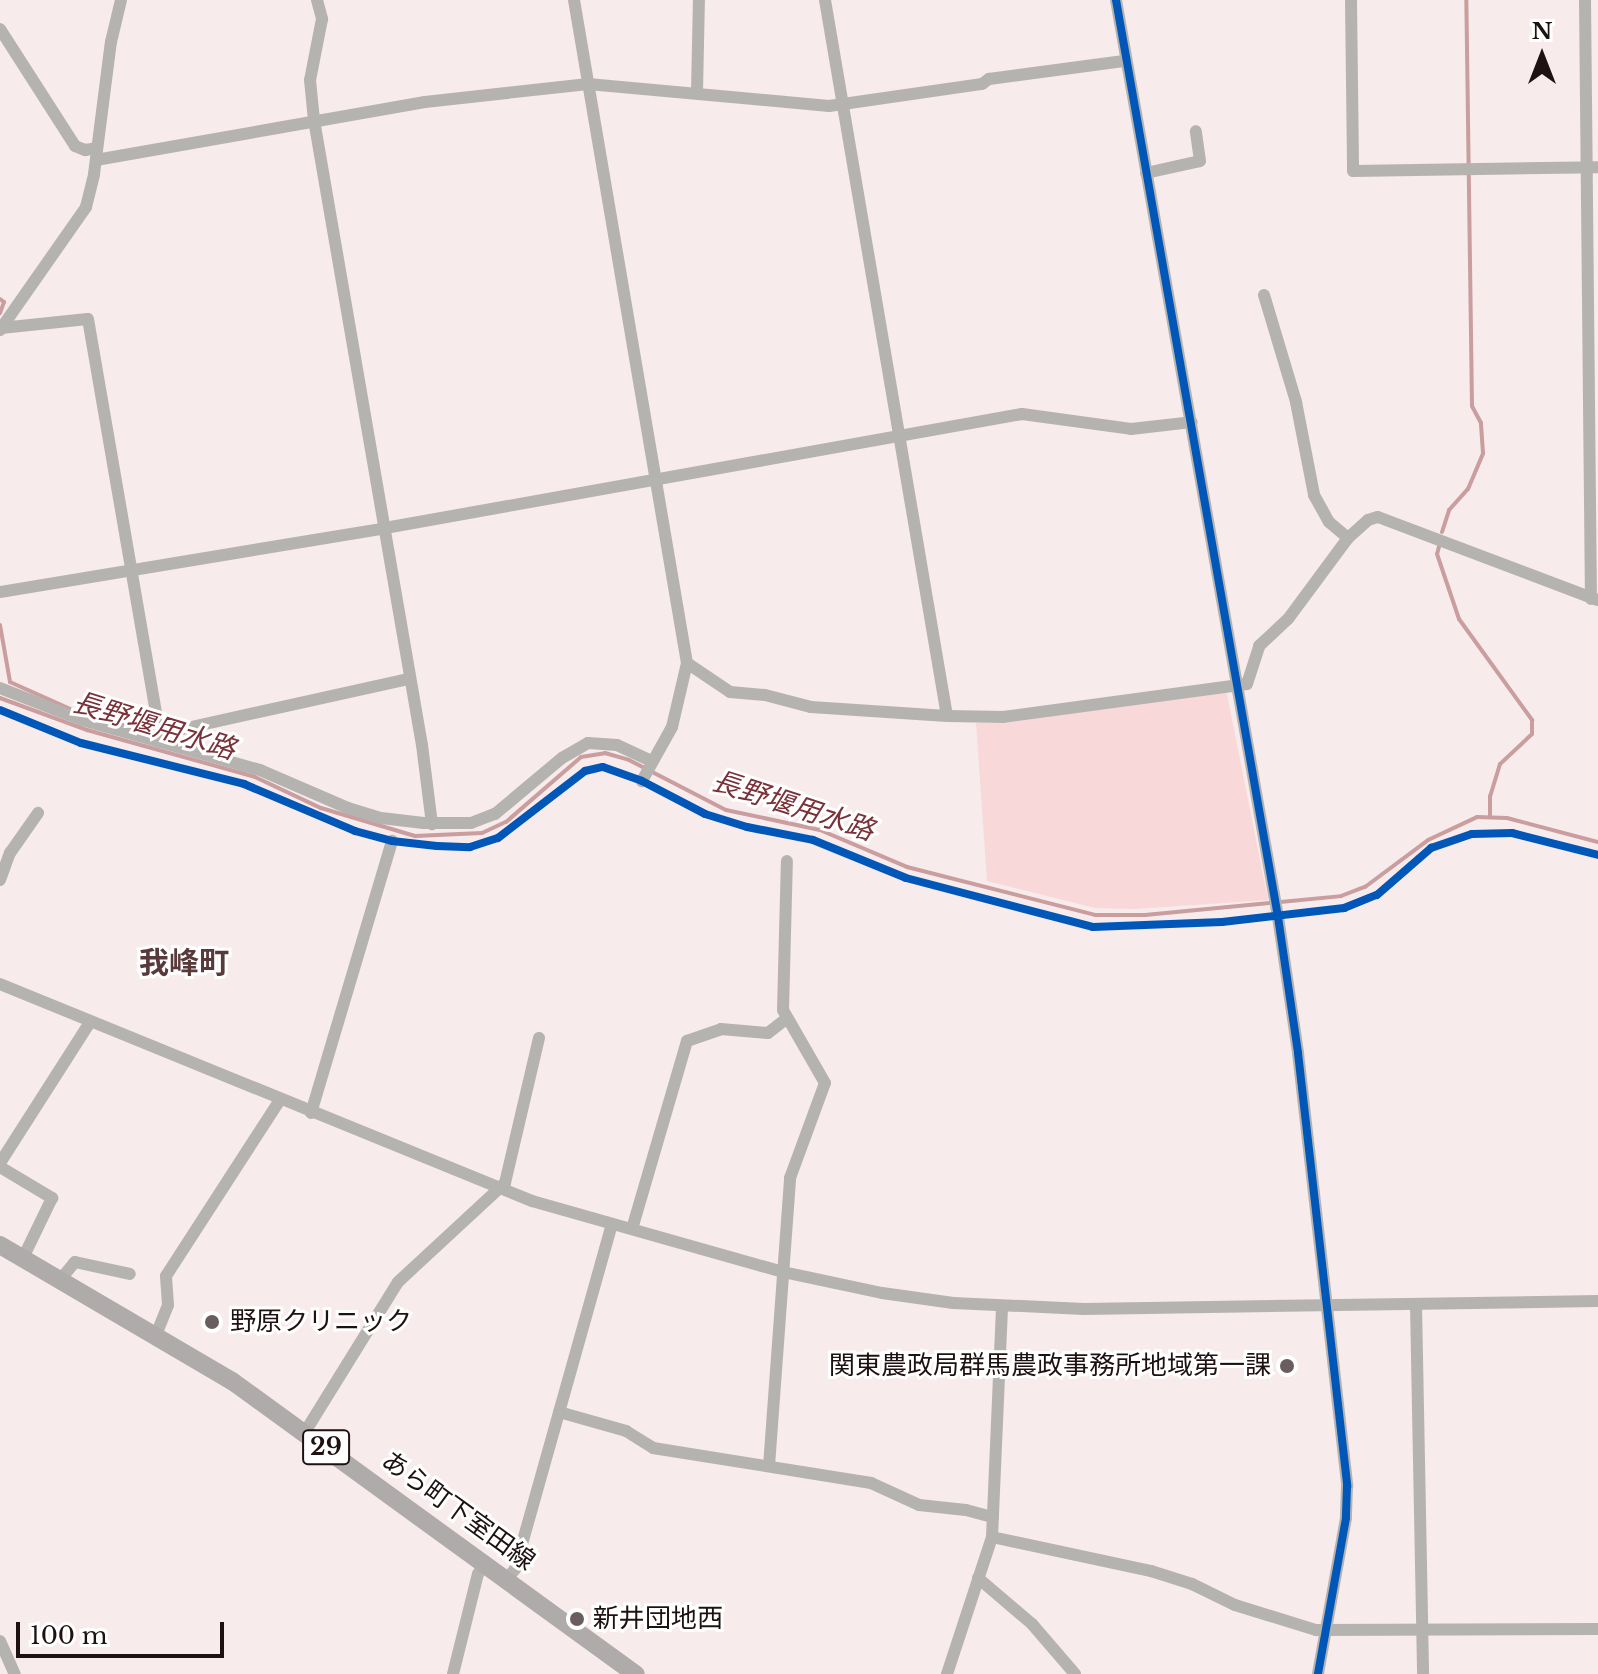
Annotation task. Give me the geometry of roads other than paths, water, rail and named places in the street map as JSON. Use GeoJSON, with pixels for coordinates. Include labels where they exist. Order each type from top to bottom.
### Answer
{"type":"FeatureCollection","features":[{"type":"Feature","properties":{"kind":"main road","name":"あら町下室田線"},"geometry":{"type":"LineString","coordinates":[[0,1245],[156,1335],[305,1432],[636,1674]]}},
{"type":"Feature","properties":{"kind":"street"},"geometry":{"type":"LineString","coordinates":[[1,329],[77,223],[91,192],[111,42],[121,0]]}},
{"type":"Feature","properties":{"kind":"street"},"geometry":{"type":"LineString","coordinates":[[317,0],[322,19],[310,80],[314,120],[385,528],[432,824]]}},
{"type":"Feature","properties":{"kind":"street"},"geometry":{"type":"LineString","coordinates":[[0,688],[82,720],[159,738],[260,770],[367,814],[432,824],[471,823],[495,814],[562,758],[588,743],[617,745],[647,770],[672,727],[687,663],[658,478],[574,0]]}},
{"type":"Feature","properties":{"kind":"street"},"geometry":{"type":"LineString","coordinates":[[697,92],[699,0]]}},
{"type":"Feature","properties":{"kind":"street"},"geometry":{"type":"LineString","coordinates":[[825,0],[947,716]]}},
{"type":"Feature","properties":{"kind":"street"},"geometry":{"type":"LineString","coordinates":[[1116,0],[1124,61],[1192,422],[1275,897],[1326,1305],[1347,1502],[1318,1674]]}},
{"type":"Feature","properties":{"kind":"street"},"geometry":{"type":"LineString","coordinates":[[1351,0],[1353,171],[1592,167]]}},
{"type":"Feature","properties":{"kind":"street"},"geometry":{"type":"LineString","coordinates":[[687,663],[730,692],[765,695],[811,707],[947,716],[1003,717],[1247,684],[1259,646],[1288,619],[1348,538],[1368,520],[1388,519],[1595,600],[1592,167],[1585,0]]}},
{"type":"Feature","properties":{"kind":"street"},"geometry":{"type":"LineString","coordinates":[[0,29],[75,146],[96,154],[425,102],[588,84],[843,105],[982,84],[989,79],[1124,61]]}},
{"type":"Feature","properties":{"kind":"street"},"geometry":{"type":"LineString","coordinates":[[1146,173],[1200,161],[1196,131]]}},
{"type":"Feature","properties":{"kind":"street"},"geometry":{"type":"LineString","coordinates":[[1264,295],[1296,402],[1314,495],[1329,522],[1348,538]]}},
{"type":"Feature","properties":{"kind":"street"},"geometry":{"type":"LineString","coordinates":[[1,329],[88,319],[159,738]]}},
{"type":"Feature","properties":{"kind":"street"},"geometry":{"type":"LineString","coordinates":[[0,592],[385,528],[1030,413],[1051,420],[1131,429],[1192,422]]}},
{"type":"Feature","properties":{"kind":"street"},"geometry":{"type":"LineString","coordinates":[[159,738],[409,679]]}},
{"type":"Feature","properties":{"kind":"street"},"geometry":{"type":"LineString","coordinates":[[0,880],[10,853],[38,813]]}},
{"type":"Feature","properties":{"kind":"street"},"geometry":{"type":"LineString","coordinates":[[311,1113],[392,841]]}},
{"type":"Feature","properties":{"kind":"street"},"geometry":{"type":"LineString","coordinates":[[769,1466],[790,1178],[825,1083],[787,1018],[782,1001],[787,861]]}},
{"type":"Feature","properties":{"kind":"street"},"geometry":{"type":"LineString","coordinates":[[0,984],[500,1190],[783,1272],[882,1293],[1002,1306],[1084,1309],[1598,1301]]}},
{"type":"Feature","properties":{"kind":"street"},"geometry":{"type":"LineString","coordinates":[[632,1229],[687,1041],[721,1029],[768,1033],[787,1018]]}},
{"type":"Feature","properties":{"kind":"street"},"geometry":{"type":"LineString","coordinates":[[23,1258],[52,1198],[0,1165],[90,1022]]}},
{"type":"Feature","properties":{"kind":"street"},"geometry":{"type":"LineString","coordinates":[[305,1432],[398,1282],[505,1183],[539,1038]]}},
{"type":"Feature","properties":{"kind":"street"},"geometry":{"type":"LineString","coordinates":[[156,1335],[168,1305],[166,1276],[280,1100]]}},
{"type":"Feature","properties":{"kind":"street"},"geometry":{"type":"LineString","coordinates":[[507,1579],[515,1569],[612,1224]]}},
{"type":"Feature","properties":{"kind":"street"},"geometry":{"type":"LineString","coordinates":[[61,1279],[75,1262],[130,1274]]}},
{"type":"Feature","properties":{"kind":"street"},"geometry":{"type":"LineString","coordinates":[[1416,1304],[1423,1674]]}},
{"type":"Feature","properties":{"kind":"street"},"geometry":{"type":"LineString","coordinates":[[947,1674],[992,1537],[1002,1306]]}},
{"type":"Feature","properties":{"kind":"street"},"geometry":{"type":"LineString","coordinates":[[559,1412],[626,1431],[653,1448],[871,1483],[919,1505],[966,1510],[993,1517]]}},
{"type":"Feature","properties":{"kind":"street"},"geometry":{"type":"LineString","coordinates":[[992,1537],[1151,1571],[1192,1584],[1235,1605],[1326,1631],[1598,1629]]}},
{"type":"Feature","properties":{"kind":"street"},"geometry":{"type":"LineString","coordinates":[[453,1674],[478,1574],[484,1564]]}},
{"type":"Feature","properties":{"kind":"street"},"geometry":{"type":"LineString","coordinates":[[978,1578],[1032,1624],[1075,1674]]}},
{"type":"Feature","properties":{"kind":"street"},"geometry":{"type":"LineString","coordinates":[[0,1641],[15,1674]]}},
{"type":"Feature","properties":{"kind":"waterway"},"geometry":{"type":"LineString","coordinates":[[1442,532],[1449,510],[1468,489],[1483,453],[1481,423],[1472,406],[1466,0]]}},
{"type":"Feature","properties":{"kind":"waterway"},"geometry":{"type":"LineString","coordinates":[[0,299],[4,302],[0,313]]}},
{"type":"Feature","properties":{"kind":"waterway"},"geometry":{"type":"LineString","coordinates":[[1440,543],[1437,554],[1459,619],[1532,720],[1532,734],[1500,764],[1490,796],[1490,817]]}},
{"type":"Feature","properties":{"kind":"waterway"},"geometry":{"type":"LineString","coordinates":[[0,625],[10,682],[79,713]]}},
{"type":"Feature","properties":{"kind":"waterway","name":"長野堰用水路"},"geometry":{"type":"LineString","coordinates":[[0,698],[87,730],[255,777],[321,808],[415,836],[482,833],[506,822],[581,757],[605,753],[629,760],[726,810],[820,830],[907,867],[1095,915],[1145,915],[1341,896],[1365,887],[1428,840],[1477,817],[1507,818],[1598,842]]}},
{"type":"Feature","properties":{"kind":"waterway"},"geometry":{"type":"LineString","coordinates":[[118,724],[150,726]]}},
{"type":"Feature","properties":{"kind":"place","name":"野原クリニック"},"geometry":{"type":"Point","coordinates":[212,1322]}},
{"type":"Feature","properties":{"kind":"place","name":"関東農政局群馬農政事務所地域第一課"},"geometry":{"type":"Point","coordinates":[1287,1366]}},
{"type":"Feature","properties":{"kind":"place","name":"新井団地西"},"geometry":{"type":"Point","coordinates":[577,1619]}},
{"type":"Feature","properties":{"kind":"district","name":"我峰町"},"geometry":{"type":"Point","coordinates":[184,963]}}]}
